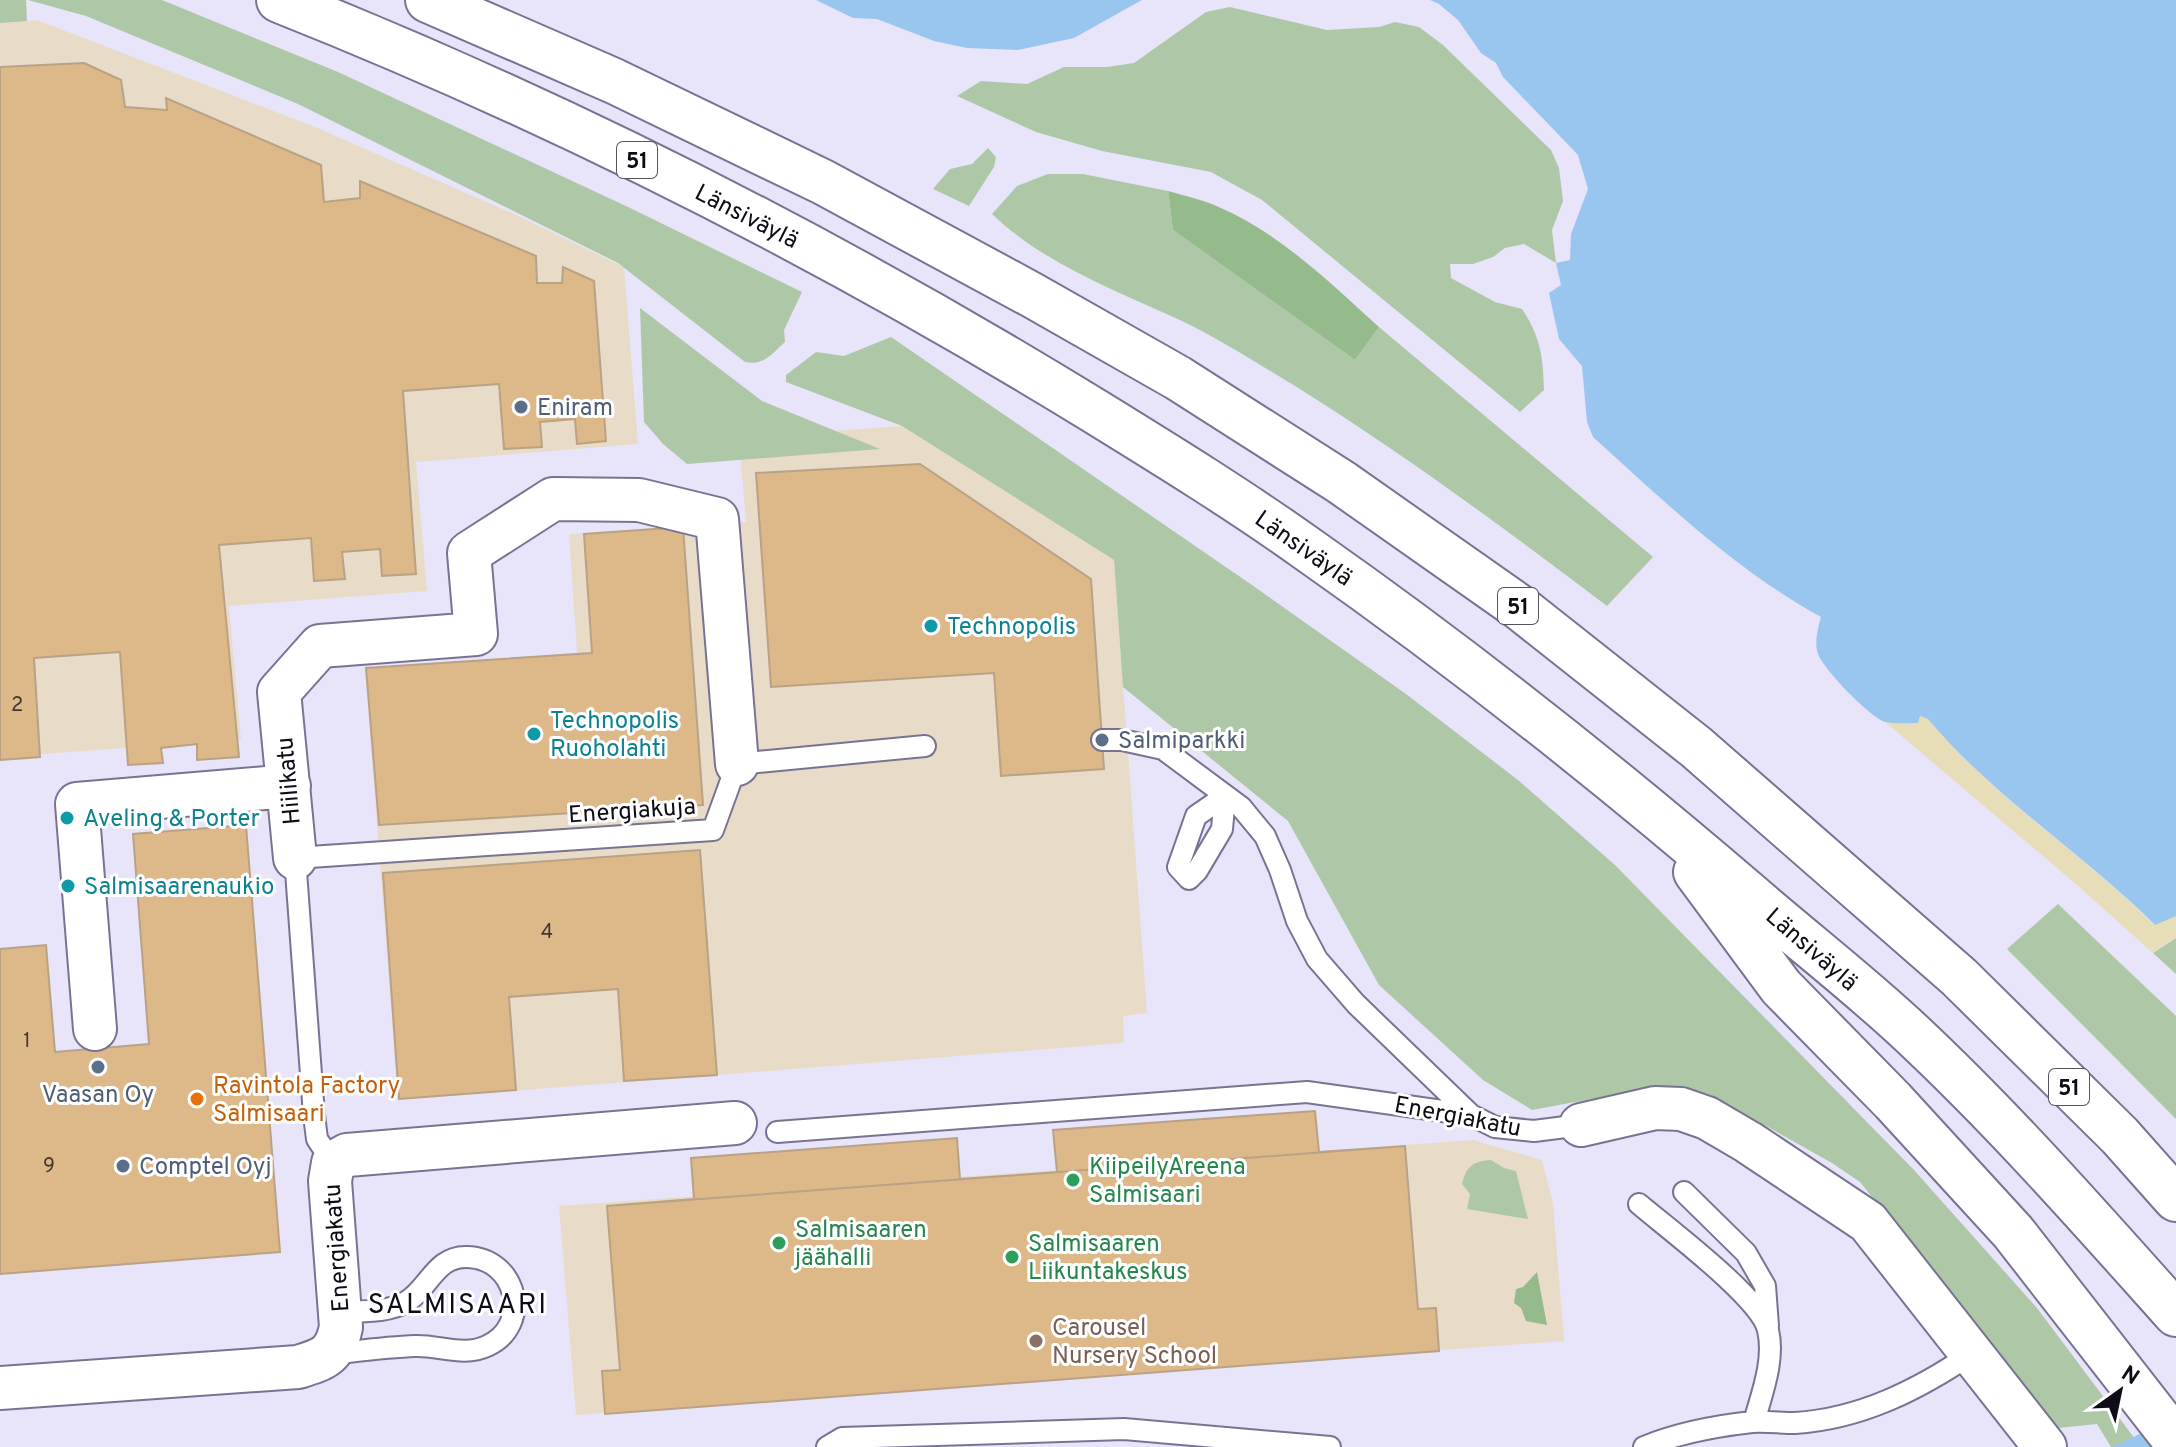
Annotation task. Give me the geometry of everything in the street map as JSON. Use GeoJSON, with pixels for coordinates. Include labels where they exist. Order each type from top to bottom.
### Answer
{"type":"FeatureCollection","features":[{"type":"Feature","properties":{"kind":"highway","name":"Länsiväylä"},"geometry":{"type":"LineString","coordinates":[[279,0],[373,38],[591,137],[787,236],[984,343],[1145,442],[1305,547],[1483,676],[1649,809],[1910,1032],[2048,1172],[2176,1314]]}},
{"type":"Feature","properties":{"kind":"highway","name":"51"},"geometry":{"type":"LineString","coordinates":[[428,0],[614,81],[823,182],[1178,378],[1341,482],[1519,607],[1696,747],[1959,977],[2120,1136],[2176,1199]]}},
{"type":"Feature","properties":{"kind":"highway"},"geometry":{"type":"LineString","coordinates":[[1649,809],[1781,987],[1893,1101],[2013,1232],[2176,1441]]}},
{"type":"Feature","properties":{"kind":"highway"},"geometry":{"type":"LineString","coordinates":[[1959,977],[2176,1160]]}},
{"type":"Feature","properties":{"kind":"street","name":"Hiilikatu"},"geometry":{"type":"LineString","coordinates":[[295,858],[279,692],[320,646],[476,634],[469,553],[553,499],[639,500],[717,519],[737,764]]}},
{"type":"Feature","properties":{"kind":"street"},"geometry":{"type":"LineString","coordinates":[[95,1029],[77,804],[289,786]]}},
{"type":"Feature","properties":{"kind":"street","name":"Energiakatu"},"geometry":{"type":"LineString","coordinates":[[1581,1125],[1655,1108],[1681,1109],[1707,1118],[1868,1222],[2045,1447]]}},
{"type":"Feature","properties":{"kind":"street","name":"Energiakatu"},"geometry":{"type":"LineString","coordinates":[[330,1354],[338,1341],[341,1327],[330,1181],[333,1163],[347,1155],[735,1123]]}},
{"type":"Feature","properties":{"kind":"street"},"geometry":{"type":"LineString","coordinates":[[0,1388],[298,1367],[330,1354]]}},
{"type":"Feature","properties":{"kind":"lane"},"geometry":{"type":"LineString","coordinates":[[1102,740],[1122,740],[1163,749],[1241,807],[1265,836],[1297,921],[1317,959],[1356,1004],[1471,1115]]}},
{"type":"Feature","properties":{"kind":"lane"},"geometry":{"type":"LineString","coordinates":[[737,764],[925,746]]}},
{"type":"Feature","properties":{"kind":"lane","name":"Energiakuja"},"geometry":{"type":"LineString","coordinates":[[295,858],[713,830],[737,764]]}},
{"type":"Feature","properties":{"kind":"lane","name":"Hiilikatu"},"geometry":{"type":"LineString","coordinates":[[295,858],[314,1115],[317,1139],[333,1163]]}},
{"type":"Feature","properties":{"kind":"lane","name":"Energiakatu"},"geometry":{"type":"LineString","coordinates":[[777,1132],[1307,1092],[1471,1115],[1495,1127],[1534,1131],[1581,1125]]}},
{"type":"Feature","properties":{"kind":"lane"},"geometry":{"type":"LineString","coordinates":[[1684,1192],[1746,1253],[1765,1286],[1770,1346],[1766,1381],[1754,1422]]}},
{"type":"Feature","properties":{"kind":"lane"},"geometry":{"type":"LineString","coordinates":[[1639,1204],[1746,1296],[1768,1326]]}},
{"type":"Feature","properties":{"kind":"lane"},"geometry":{"type":"LineString","coordinates":[[330,1354],[414,1346],[459,1351],[487,1347],[508,1329],[515,1300],[505,1273],[480,1258],[463,1257],[447,1261],[434,1271],[417,1294],[401,1305],[340,1312]]}},
{"type":"Feature","properties":{"kind":"lane"},"geometry":{"type":"LineString","coordinates":[[1644,1447],[1673,1435],[1754,1422],[1797,1423],[1884,1404],[1927,1383],[1971,1354]]}},
{"type":"Feature","properties":{"kind":"lane"},"geometry":{"type":"LineString","coordinates":[[827,1447],[842,1438],[1124,1429],[1330,1447]]}},
{"type":"Feature","properties":{"kind":"shaded area"},"geometry":{"type":"Polygon","coordinates":[[[37,20],[315,127],[512,213],[624,267],[638,444],[416,462],[427,591],[229,606],[241,740],[0,757],[0,23],[37,20]]]}},
{"type":"Feature","properties":{"kind":"shaded area"},"geometry":{"type":"Polygon","coordinates":[[[902,426],[1114,560],[1147,1013],[1123,1016],[1124,1043],[398,1100],[365,668],[577,653],[569,534],[746,522],[739,438],[902,426]]]}},
{"type":"Feature","properties":{"kind":"shaded area","name":"Salmisaaren Liikuntakeskus"},"geometry":{"type":"Polygon","coordinates":[[[1473,1140],[1542,1160],[1553,1203],[1564,1341],[576,1415],[559,1206],[1473,1140]]]}},
{"type":"Feature","properties":{"kind":"green space"},"geometry":{"type":"Polygon","coordinates":[[[0,0],[26,0],[27,21],[0,23],[0,0]]]}},
{"type":"Feature","properties":{"kind":"green space"},"geometry":{"type":"Polygon","coordinates":[[[28,0],[162,0],[338,72],[802,292],[784,330],[785,342],[762,361],[745,362],[618,263],[298,104],[86,16],[28,0]]]}},
{"type":"Feature","properties":{"kind":"green space"},"geometry":{"type":"Polygon","coordinates":[[[1230,7],[1327,30],[1379,27],[1395,22],[1419,27],[1443,45],[1551,150],[1559,168],[1563,201],[1552,230],[1556,263],[1524,244],[1505,248],[1493,257],[1473,264],[1450,264],[1451,278],[1495,302],[1522,309],[1533,329],[1542,358],[1544,390],[1520,412],[1262,200],[1211,172],[1102,151],[1036,132],[957,96],[981,81],[1027,84],[1064,67],[1107,67],[1134,63],[1206,12],[1230,7]]]}},
{"type":"Feature","properties":{"kind":"green space"},"geometry":{"type":"Polygon","coordinates":[[[988,148],[996,157],[994,167],[969,206],[933,189],[950,169],[972,164],[988,148]]]}},
{"type":"Feature","properties":{"kind":"green space"},"geometry":{"type":"Polygon","coordinates":[[[1048,174],[1083,174],[1168,191],[1173,230],[1355,360],[1379,327],[1653,557],[1607,606],[1438,481],[1307,393],[1202,331],[1082,275],[1034,248],[992,214],[1017,186],[1048,174]]]}},
{"type":"Feature","properties":{"kind":"green space"},"geometry":{"type":"Polygon","coordinates":[[[1168,191],[1208,203],[1265,232],[1304,261],[1379,327],[1355,360],[1173,230],[1168,191]]]}},
{"type":"Feature","properties":{"kind":"green space"},"geometry":{"type":"Polygon","coordinates":[[[640,308],[762,401],[880,449],[687,464],[663,444],[644,422],[640,308]]]}},
{"type":"Feature","properties":{"kind":"green space"},"geometry":{"type":"Polygon","coordinates":[[[891,337],[1406,694],[1518,780],[1615,865],[1914,1170],[2037,1308],[2141,1447],[2111,1447],[2097,1424],[2058,1428],[1860,1182],[1709,1094],[1680,1087],[1624,1093],[1532,1110],[1483,1080],[1379,985],[1288,821],[1123,687],[1114,560],[902,426],[786,382],[786,375],[816,352],[844,356],[891,337]]]}},
{"type":"Feature","properties":{"kind":"green space"},"geometry":{"type":"Polygon","coordinates":[[[2058,904],[2176,1016],[2176,1119],[2007,949],[2058,904]]]}},
{"type":"Feature","properties":{"kind":"green space"},"geometry":{"type":"Polygon","coordinates":[[[2176,938],[2176,974],[2153,953],[2176,938]]]}},
{"type":"Feature","properties":{"kind":"green space"},"geometry":{"type":"Polygon","coordinates":[[[1491,1160],[1516,1171],[1528,1219],[1467,1209],[1470,1194],[1462,1184],[1466,1173],[1475,1163],[1491,1160]]]}},
{"type":"Feature","properties":{"kind":"green space"},"geometry":{"type":"Polygon","coordinates":[[[1537,1272],[1547,1325],[1526,1321],[1521,1308],[1514,1303],[1516,1289],[1523,1287],[1537,1272]]]}},
{"type":"Feature","properties":{"kind":"sand"},"geometry":{"type":"Polygon","coordinates":[[[1920,716],[1928,719],[1953,748],[2009,800],[2154,925],[2176,916],[2176,938],[2153,953],[1884,721],[1917,723],[1920,716]]]}},
{"type":"Feature","properties":{"kind":"water"},"geometry":{"type":"Polygon","coordinates":[[[816,0],[1142,0],[1074,38],[1018,50],[967,48],[934,41],[877,19],[853,18],[816,0]]]}},
{"type":"Feature","properties":{"kind":"water"},"geometry":{"type":"Polygon","coordinates":[[[1430,0],[2176,0],[2176,916],[2155,925],[1981,774],[1928,719],[1920,716],[1918,723],[1889,723],[1869,712],[1838,681],[1818,654],[1816,640],[1821,617],[1730,557],[1593,437],[1587,422],[1582,366],[1559,339],[1549,293],[1561,285],[1556,263],[1570,260],[1571,234],[1588,189],[1578,155],[1503,77],[1496,63],[1481,53],[1458,20],[1430,0]]]}},
{"type":"Feature","properties":{"kind":"water"},"geometry":{"type":"Polygon","coordinates":[[[2176,1416],[2176,1447],[2113,1447],[2176,1416]]]}},
{"type":"Feature","properties":{"kind":"building"},"geometry":{"type":"Polygon","coordinates":[[[84,63],[121,80],[125,107],[167,110],[166,98],[321,165],[324,202],[360,198],[360,181],[536,256],[537,283],[562,283],[563,267],[594,281],[606,441],[577,444],[575,419],[540,422],[542,447],[504,449],[499,384],[403,391],[416,574],[382,576],[380,549],[342,552],[345,579],[314,581],[311,538],[219,545],[239,757],[197,760],[197,744],[161,748],[163,763],[128,765],[120,652],[34,658],[40,757],[0,760],[0,67],[84,63]]]}},
{"type":"Feature","properties":{"kind":"building","name":"Technopolis"},"geometry":{"type":"Polygon","coordinates":[[[920,464],[1091,579],[1104,769],[1001,776],[994,673],[771,687],[756,473],[920,464]]]}},
{"type":"Feature","properties":{"kind":"building","name":"Technopolis Ruoholahti"},"geometry":{"type":"Polygon","coordinates":[[[683,527],[703,805],[379,825],[366,668],[592,653],[584,534],[683,527]]]}},
{"type":"Feature","properties":{"kind":"building"},"geometry":{"type":"Polygon","coordinates":[[[246,825],[280,1252],[0,1274],[0,949],[46,945],[55,1052],[149,1044],[133,834],[246,825]]]}},
{"type":"Feature","properties":{"kind":"building"},"geometry":{"type":"Polygon","coordinates":[[[700,850],[717,1075],[624,1081],[618,989],[509,997],[516,1090],[399,1099],[383,873],[700,850]]]}},
{"type":"Feature","properties":{"kind":"building","name":"Salmisaaren Liikuntakeskus"},"geometry":{"type":"Polygon","coordinates":[[[1315,1111],[1319,1152],[1405,1146],[1418,1309],[1436,1308],[1439,1351],[605,1414],[602,1371],[620,1370],[607,1206],[694,1199],[691,1158],[957,1138],[960,1179],[1045,1173],[1057,1172],[1053,1130],[1315,1111]]]}},
{"type":"Feature","properties":{"kind":"building","name":"Salmisaaren Liikuntakeskus"},"geometry":{"type":"Polygon","coordinates":[[[1405,1146],[1418,1309],[1436,1308],[1439,1351],[605,1414],[602,1371],[620,1370],[607,1206],[1405,1146]]]}},
{"type":"Feature","properties":{"kind":"place","name":"Eniram"},"geometry":{"type":"Point","coordinates":[521,407]}},
{"type":"Feature","properties":{"kind":"place","name":"Technopolis"},"geometry":{"type":"Point","coordinates":[931,626]}},
{"type":"Feature","properties":{"kind":"place","name":"Technopolis Ruoholahti"},"geometry":{"type":"Point","coordinates":[534,734]}},
{"type":"Feature","properties":{"kind":"place","name":"Salmiparkki"},"geometry":{"type":"Point","coordinates":[1102,740]}},
{"type":"Feature","properties":{"kind":"place","name":"Aveling & Porter"},"geometry":{"type":"Point","coordinates":[67,818]}},
{"type":"Feature","properties":{"kind":"place","name":"Salmisaarenaukio"},"geometry":{"type":"Point","coordinates":[68,886]}},
{"type":"Feature","properties":{"kind":"place","name":"Vaasan Oy"},"geometry":{"type":"Point","coordinates":[98,1067]}},
{"type":"Feature","properties":{"kind":"place","name":"Ravintola Factory Salmisaari"},"geometry":{"type":"Point","coordinates":[197,1099]}},
{"type":"Feature","properties":{"kind":"place","name":"Comptel Oyj"},"geometry":{"type":"Point","coordinates":[123,1166]}},
{"type":"Feature","properties":{"kind":"place","name":"KiipeilyAreena Salmisaari"},"geometry":{"type":"Point","coordinates":[1073,1180]}},
{"type":"Feature","properties":{"kind":"place","name":"Salmisaaren jäähalli"},"geometry":{"type":"Point","coordinates":[779,1243]}},
{"type":"Feature","properties":{"kind":"place","name":"Salmisaaren Liikuntakeskus"},"geometry":{"type":"Point","coordinates":[1012,1257]}},
{"type":"Feature","properties":{"kind":"place","name":"Carousel Nursery School"},"geometry":{"type":"Point","coordinates":[1036,1341]}},
{"type":"Feature","properties":{"kind":"district","name":"SALMISAARI"},"geometry":{"type":"Point","coordinates":[458,1303]}}]}
